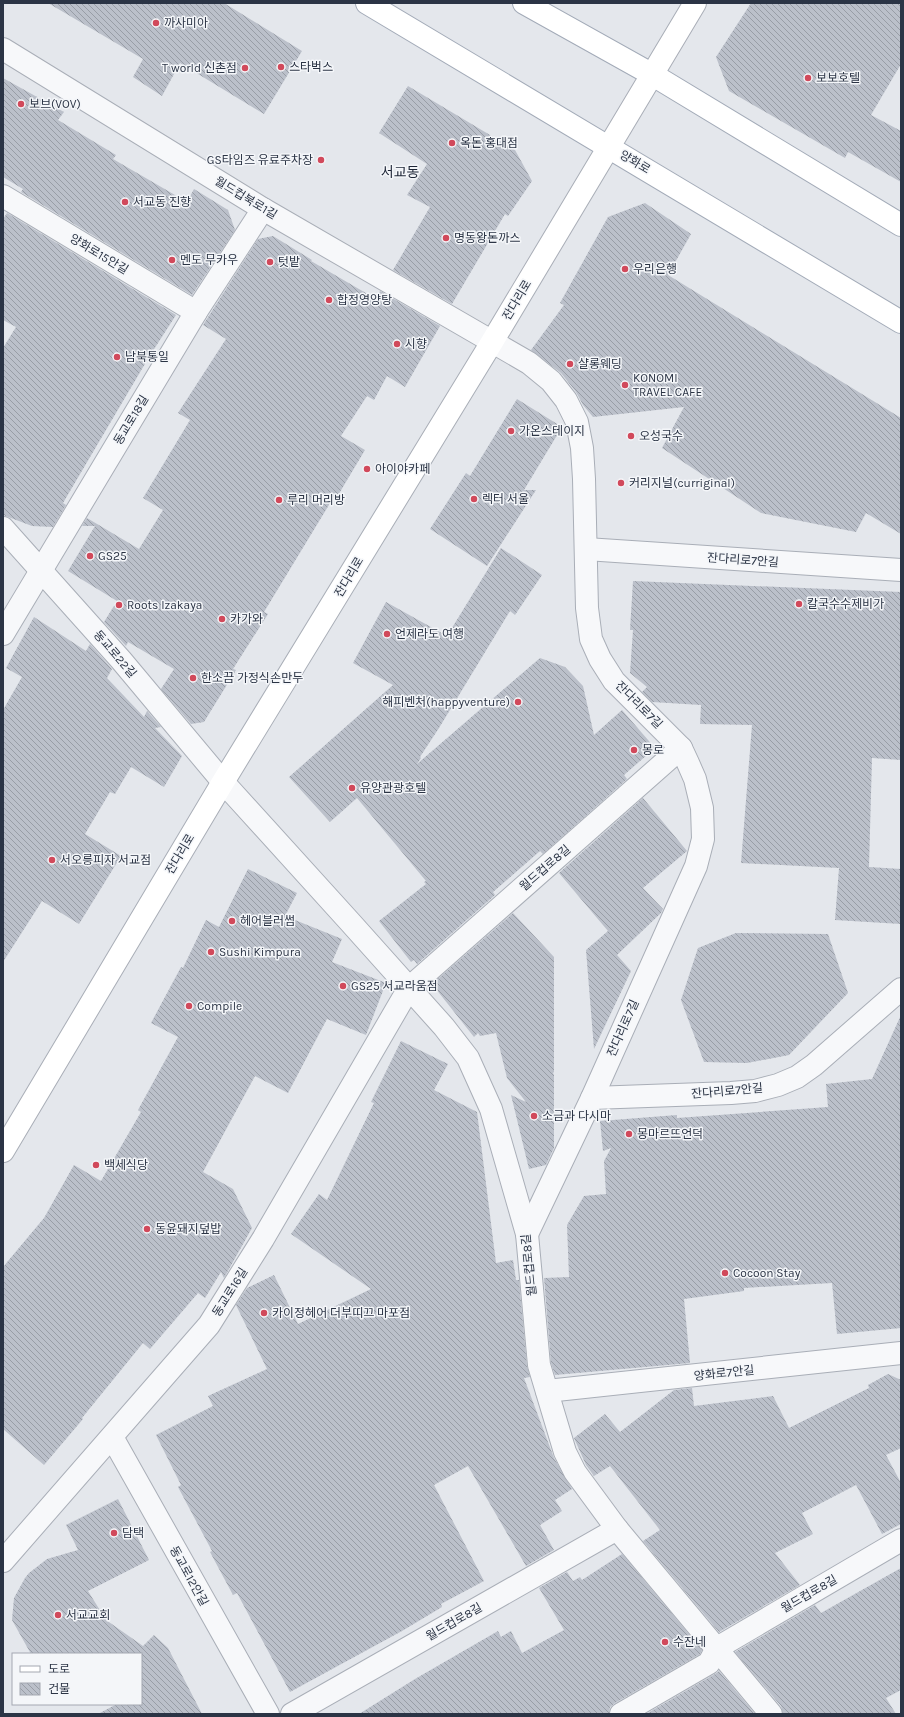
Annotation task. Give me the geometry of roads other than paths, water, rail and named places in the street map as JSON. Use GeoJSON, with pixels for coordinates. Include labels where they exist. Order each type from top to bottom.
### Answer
{"type":"FeatureCollection","features":[{"type":"Feature","properties":{"kind":"street","name":"양화로"},"geometry":{"type":"LineString","coordinates":[[367,3],[901,322]]}},
{"type":"Feature","properties":{"kind":"street"},"geometry":{"type":"LineString","coordinates":[[524,3],[653,75],[901,225]]}},
{"type":"Feature","properties":{"kind":"street","name":"잔다리로"},"geometry":{"type":"LineString","coordinates":[[3,1151],[223,782],[492,342],[695,3]]}},
{"type":"Feature","properties":{"kind":"street","name":"월드컵북로1길"},"geometry":{"type":"LineString","coordinates":[[3,49],[263,208],[492,342]]}},
{"type":"Feature","properties":{"kind":"street","name":"양화로15안길"},"geometry":{"type":"LineString","coordinates":[[3,196],[196,312]]}},
{"type":"Feature","properties":{"kind":"street","name":"동교로18길"},"geometry":{"type":"LineString","coordinates":[[3,634],[196,312],[263,208]]}},
{"type":"Feature","properties":{"kind":"street","name":"잔다리로7길"},"geometry":{"type":"LineString","coordinates":[[492,342],[529,363],[551,381],[566,400],[576,422],[582,448],[587,608],[590,639],[600,659],[614,681],[681,748],[695,779],[702,808],[703,839],[696,866],[592,1098],[527,1234]]}},
{"type":"Feature","properties":{"kind":"street","name":"동교로22길"},"geometry":{"type":"LineString","coordinates":[[3,528],[121,660],[223,782]]}},
{"type":"Feature","properties":{"kind":"street","name":"잔다리로7안길"},"geometry":{"type":"LineString","coordinates":[[586,549],[901,570]]}},
{"type":"Feature","properties":{"kind":"street","name":"월드컵로8길"},"geometry":{"type":"LineString","coordinates":[[409,988],[681,748]]}},
{"type":"Feature","properties":{"kind":"street","name":"월드컵로8길"},"geometry":{"type":"LineString","coordinates":[[223,782],[409,988],[468,1058],[491,1109],[527,1234],[539,1364],[565,1452],[575,1472],[617,1529],[771,1714]]}},
{"type":"Feature","properties":{"kind":"street","name":"동교로16길"},"geometry":{"type":"LineString","coordinates":[[3,1561],[209,1325],[263,1239],[409,988]]}},
{"type":"Feature","properties":{"kind":"street","name":"잔다리로7안길"},"geometry":{"type":"LineString","coordinates":[[592,1098],[755,1091],[778,1085],[797,1077],[814,1065],[901,989]]}},
{"type":"Feature","properties":{"kind":"street","name":"양화로7안길"},"geometry":{"type":"LineString","coordinates":[[547,1391],[901,1353]]}},
{"type":"Feature","properties":{"kind":"street","name":"동교로12안길"},"geometry":{"type":"LineString","coordinates":[[112,1437],[268,1714]]}},
{"type":"Feature","properties":{"kind":"street","name":"월드컵로8길"},"geometry":{"type":"LineString","coordinates":[[292,1714],[617,1529]]}},
{"type":"Feature","properties":{"kind":"street","name":"월드컵로8길"},"geometry":{"type":"LineString","coordinates":[[622,1714],[709,1663],[717,1648],[901,1540]]}},
{"type":"Feature","properties":{"kind":"place","name":"까사미아"},"geometry":{"type":"Point","coordinates":[156,23]}},
{"type":"Feature","properties":{"kind":"place","name":"스타벅스"},"geometry":{"type":"Point","coordinates":[281,67]}},
{"type":"Feature","properties":{"kind":"place","name":"T world 신촌점"},"geometry":{"type":"Point","coordinates":[245,68]}},
{"type":"Feature","properties":{"kind":"place","name":"보보호텔"},"geometry":{"type":"Point","coordinates":[808,78]}},
{"type":"Feature","properties":{"kind":"place","name":"보브(VOV)"},"geometry":{"type":"Point","coordinates":[21,104]}},
{"type":"Feature","properties":{"kind":"place","name":"옥돈 홍대점"},"geometry":{"type":"Point","coordinates":[452,143]}},
{"type":"Feature","properties":{"kind":"place","name":"GS타임즈 유료주차장"},"geometry":{"type":"Point","coordinates":[321,160]}},
{"type":"Feature","properties":{"kind":"place","name":"서교동 진향"},"geometry":{"type":"Point","coordinates":[125,202]}},
{"type":"Feature","properties":{"kind":"place","name":"명동왕돈까스"},"geometry":{"type":"Point","coordinates":[446,238]}},
{"type":"Feature","properties":{"kind":"place","name":"멘도 무카우"},"geometry":{"type":"Point","coordinates":[172,260]}},
{"type":"Feature","properties":{"kind":"place","name":"텃밭"},"geometry":{"type":"Point","coordinates":[270,262]}},
{"type":"Feature","properties":{"kind":"place","name":"우리은행"},"geometry":{"type":"Point","coordinates":[625,269]}},
{"type":"Feature","properties":{"kind":"place","name":"합정영양탕"},"geometry":{"type":"Point","coordinates":[329,300]}},
{"type":"Feature","properties":{"kind":"place","name":"시향"},"geometry":{"type":"Point","coordinates":[397,344]}},
{"type":"Feature","properties":{"kind":"place","name":"남북통일"},"geometry":{"type":"Point","coordinates":[117,357]}},
{"type":"Feature","properties":{"kind":"place","name":"샬롱웨딩"},"geometry":{"type":"Point","coordinates":[570,364]}},
{"type":"Feature","properties":{"kind":"place","name":"KONOMI TRAVEL CAFE"},"geometry":{"type":"Point","coordinates":[625,385]}},
{"type":"Feature","properties":{"kind":"place","name":"가온스테이지"},"geometry":{"type":"Point","coordinates":[511,431]}},
{"type":"Feature","properties":{"kind":"place","name":"오성국수"},"geometry":{"type":"Point","coordinates":[631,436]}},
{"type":"Feature","properties":{"kind":"place","name":"아이야카페"},"geometry":{"type":"Point","coordinates":[367,469]}},
{"type":"Feature","properties":{"kind":"place","name":"커리지널(curriginal)"},"geometry":{"type":"Point","coordinates":[621,483]}},
{"type":"Feature","properties":{"kind":"place","name":"렉터 서울"},"geometry":{"type":"Point","coordinates":[474,499]}},
{"type":"Feature","properties":{"kind":"place","name":"루리 머리방"},"geometry":{"type":"Point","coordinates":[279,500]}},
{"type":"Feature","properties":{"kind":"place","name":"GS25"},"geometry":{"type":"Point","coordinates":[90,556]}},
{"type":"Feature","properties":{"kind":"place","name":"칼국수수제비가"},"geometry":{"type":"Point","coordinates":[799,604]}},
{"type":"Feature","properties":{"kind":"place","name":"Roots Izakaya"},"geometry":{"type":"Point","coordinates":[119,605]}},
{"type":"Feature","properties":{"kind":"place","name":"카가와"},"geometry":{"type":"Point","coordinates":[222,619]}},
{"type":"Feature","properties":{"kind":"place","name":"언제라도 여행"},"geometry":{"type":"Point","coordinates":[387,634]}},
{"type":"Feature","properties":{"kind":"place","name":"한소끔 가정식손만두"},"geometry":{"type":"Point","coordinates":[193,678]}},
{"type":"Feature","properties":{"kind":"place","name":"해피벤처(happyventure)"},"geometry":{"type":"Point","coordinates":[518,702]}},
{"type":"Feature","properties":{"kind":"place","name":"몽로"},"geometry":{"type":"Point","coordinates":[634,750]}},
{"type":"Feature","properties":{"kind":"place","name":"유양관광호텔"},"geometry":{"type":"Point","coordinates":[352,788]}},
{"type":"Feature","properties":{"kind":"place","name":"서오릉피자 서교점"},"geometry":{"type":"Point","coordinates":[52,860]}},
{"type":"Feature","properties":{"kind":"place","name":"헤어블러썸"},"geometry":{"type":"Point","coordinates":[232,921]}},
{"type":"Feature","properties":{"kind":"place","name":"Sushi Kimpura"},"geometry":{"type":"Point","coordinates":[211,952]}},
{"type":"Feature","properties":{"kind":"place","name":"GS25 서교라움점"},"geometry":{"type":"Point","coordinates":[343,986]}},
{"type":"Feature","properties":{"kind":"place","name":"Compile"},"geometry":{"type":"Point","coordinates":[189,1006]}},
{"type":"Feature","properties":{"kind":"place","name":"소금과 다시마"},"geometry":{"type":"Point","coordinates":[534,1116]}},
{"type":"Feature","properties":{"kind":"place","name":"몽마르뜨언덕"},"geometry":{"type":"Point","coordinates":[629,1134]}},
{"type":"Feature","properties":{"kind":"place","name":"백세식당"},"geometry":{"type":"Point","coordinates":[96,1165]}},
{"type":"Feature","properties":{"kind":"place","name":"동윤돼지덮밥"},"geometry":{"type":"Point","coordinates":[147,1229]}},
{"type":"Feature","properties":{"kind":"place","name":"Cocoon Stay"},"geometry":{"type":"Point","coordinates":[725,1273]}},
{"type":"Feature","properties":{"kind":"place","name":"카이정헤어 더부띠끄 마포점"},"geometry":{"type":"Point","coordinates":[264,1313]}},
{"type":"Feature","properties":{"kind":"place","name":"담택"},"geometry":{"type":"Point","coordinates":[114,1533]}},
{"type":"Feature","properties":{"kind":"place","name":"서교교회"},"geometry":{"type":"Point","coordinates":[58,1615]}},
{"type":"Feature","properties":{"kind":"place","name":"수잔네"},"geometry":{"type":"Point","coordinates":[665,1642]}},
{"type":"Feature","properties":{"kind":"district","name":"서교동"},"geometry":{"type":"Point","coordinates":[400,172]}}]}
